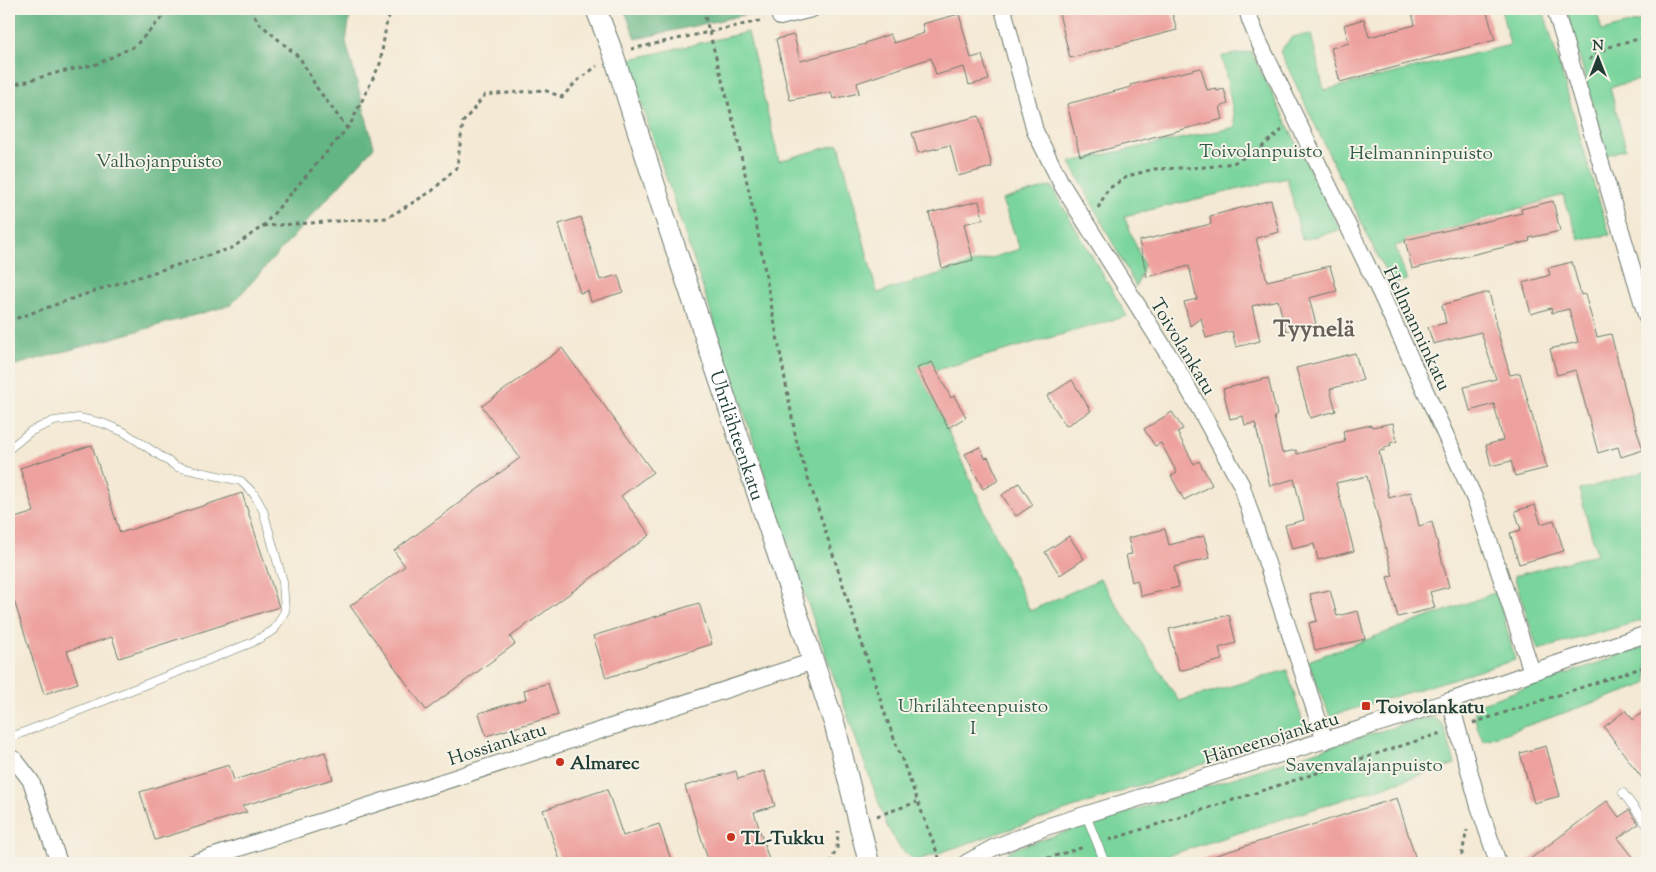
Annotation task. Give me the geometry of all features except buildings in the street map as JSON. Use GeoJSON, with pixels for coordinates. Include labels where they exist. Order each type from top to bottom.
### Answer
{"type":"FeatureCollection","features":[{"type":"Feature","properties":{"kind":"street","name":"Uhrilähteenkatu"},"geometry":{"type":"LineString","coordinates":[[596,9],[613,53],[665,218],[835,726],[869,863]]}},
{"type":"Feature","properties":{"kind":"street"},"geometry":{"type":"LineString","coordinates":[[780,17],[812,9]]}},
{"type":"Feature","properties":{"kind":"street","name":"Toivolankatu"},"geometry":{"type":"LineString","coordinates":[[1003,9],[1035,131],[1062,185],[1178,370],[1240,484],[1325,741]]}},
{"type":"Feature","properties":{"kind":"street","name":"Hellmanninkatu"},"geometry":{"type":"LineString","coordinates":[[1247,9],[1259,42],[1381,294],[1477,504],[1532,672]]}},
{"type":"Feature","properties":{"kind":"street"},"geometry":{"type":"LineString","coordinates":[[1554,9],[1647,318]]}},
{"type":"Feature","properties":{"kind":"street","name":"Hämeenojankatu"},"geometry":{"type":"LineString","coordinates":[[966,863],[993,848],[1046,828],[1450,701],[1647,634]]}},
{"type":"Feature","properties":{"kind":"street","name":"Hossiankatu"},"geometry":{"type":"LineString","coordinates":[[193,863],[814,661]]}},
{"type":"Feature","properties":{"kind":"street"},"geometry":{"type":"LineString","coordinates":[[1450,701],[1479,806],[1498,863]]}},
{"type":"Feature","properties":{"kind":"street"},"geometry":{"type":"LineString","coordinates":[[9,757],[15,760],[31,781],[58,862]]}},
{"type":"Feature","properties":{"kind":"lane"},"geometry":{"type":"LineString","coordinates":[[9,449],[30,431],[54,421],[79,418],[102,423],[124,432],[177,467],[241,481],[254,494],[263,510],[283,582],[285,611],[274,630],[251,643],[9,738]]}},
{"type":"Feature","properties":{"kind":"lane"},"geometry":{"type":"LineString","coordinates":[[1623,793],[1647,825]]}},
{"type":"Feature","properties":{"kind":"lane"},"geometry":{"type":"LineString","coordinates":[[1086,815],[1105,863]]}},
{"type":"Feature","properties":{"kind":"lane"},"geometry":{"type":"LineString","coordinates":[[13,863],[58,862]]}},
{"type":"Feature","properties":{"kind":"path"},"geometry":{"type":"LineString","coordinates":[[9,86],[98,64],[134,46],[161,19],[166,9]]}},
{"type":"Feature","properties":{"kind":"path"},"geometry":{"type":"LineString","coordinates":[[250,9],[259,23],[300,58],[317,88],[347,128]]}},
{"type":"Feature","properties":{"kind":"path"},"geometry":{"type":"LineString","coordinates":[[9,321],[100,289],[232,248],[263,226],[347,128],[380,64],[387,20],[393,9]]}},
{"type":"Feature","properties":{"kind":"path"},"geometry":{"type":"LineString","coordinates":[[703,9],[735,128],[758,228],[797,444],[886,717],[941,863]]}},
{"type":"Feature","properties":{"kind":"path"},"geometry":{"type":"LineString","coordinates":[[263,226],[387,218],[432,191],[456,167],[463,122],[485,95],[544,90],[562,97],[578,81],[613,53],[780,17]]}},
{"type":"Feature","properties":{"kind":"path"},"geometry":{"type":"LineString","coordinates":[[1574,74],[1598,52],[1626,42],[1647,38]]}},
{"type":"Feature","properties":{"kind":"path"},"geometry":{"type":"LineString","coordinates":[[1088,227],[1108,189],[1128,176],[1154,169],[1208,167],[1233,163],[1257,151],[1272,140],[1295,117]]}},
{"type":"Feature","properties":{"kind":"path"},"geometry":{"type":"LineString","coordinates":[[1032,863],[1647,666]]}},
{"type":"Feature","properties":{"kind":"path"},"geometry":{"type":"LineString","coordinates":[[1460,863],[1468,822]]}},
{"type":"Feature","properties":{"kind":"green space","name":"Valhojanpuisto"},"geometry":{"type":"Polygon","coordinates":[[[9,9],[351,9],[346,42],[374,147],[231,305],[9,367],[9,9]]]}},
{"type":"Feature","properties":{"kind":"green space"},"geometry":{"type":"Polygon","coordinates":[[[624,9],[770,9],[636,39],[624,9]]]}},
{"type":"Feature","properties":{"kind":"green space","name":"Helmanninpuisto"},"geometry":{"type":"Polygon","coordinates":[[[1501,9],[1543,9],[1610,235],[1579,239],[1563,195],[1395,246],[1407,280],[1392,283],[1280,51],[1292,37],[1311,34],[1324,90],[1510,45],[1501,9]]]}},
{"type":"Feature","properties":{"kind":"green space"},"geometry":{"type":"Polygon","coordinates":[[[1566,9],[1596,9],[1602,31],[1647,19],[1647,78],[1610,87],[1626,149],[1607,155],[1566,9]]]}},
{"type":"Feature","properties":{"kind":"green space","name":"Uhrilähteenpuisto I"},"geometry":{"type":"Polygon","coordinates":[[[748,32],[779,161],[839,144],[877,293],[1020,249],[1002,200],[1051,186],[1127,316],[922,374],[1030,611],[1100,579],[1179,701],[1287,670],[1305,730],[915,861],[900,848],[887,826],[810,610],[627,60],[748,32]]]}},
{"type":"Feature","properties":{"kind":"green space","name":"Toivolanpuisto"},"geometry":{"type":"Polygon","coordinates":[[[1251,52],[1340,230],[1302,240],[1287,178],[1124,216],[1144,266],[1136,287],[1070,162],[1236,127],[1222,56],[1251,52]]]}},
{"type":"Feature","properties":{"kind":"green space"},"geometry":{"type":"Polygon","coordinates":[[[1647,471],[1647,619],[1538,650],[1514,576],[1597,554],[1579,490],[1647,471]]]}},
{"type":"Feature","properties":{"kind":"green space"},"geometry":{"type":"Polygon","coordinates":[[[1497,592],[1515,660],[1330,716],[1308,661],[1497,592]]]}},
{"type":"Feature","properties":{"kind":"green space"},"geometry":{"type":"Polygon","coordinates":[[[1647,646],[1647,684],[1483,741],[1475,717],[1476,708],[1479,704],[1647,646]]]}},
{"type":"Feature","properties":{"kind":"green space","name":"Savenvalajanpuisto"},"geometry":{"type":"Polygon","coordinates":[[[1433,718],[1443,724],[1455,764],[1144,863],[993,863],[1013,849],[1351,740],[1420,719],[1433,718]]]}},
{"type":"Feature","properties":{"kind":"place","name":"Toivolankatu"},"geometry":{"type":"Point","coordinates":[1366,706]}},
{"type":"Feature","properties":{"kind":"place","name":"Almarec"},"geometry":{"type":"Point","coordinates":[560,762]}},
{"type":"Feature","properties":{"kind":"place","name":"TL-Tukku"},"geometry":{"type":"Point","coordinates":[731,837]}},
{"type":"Feature","properties":{"kind":"district","name":"Tyynelä"},"geometry":{"type":"Point","coordinates":[1314,328]}}]}
